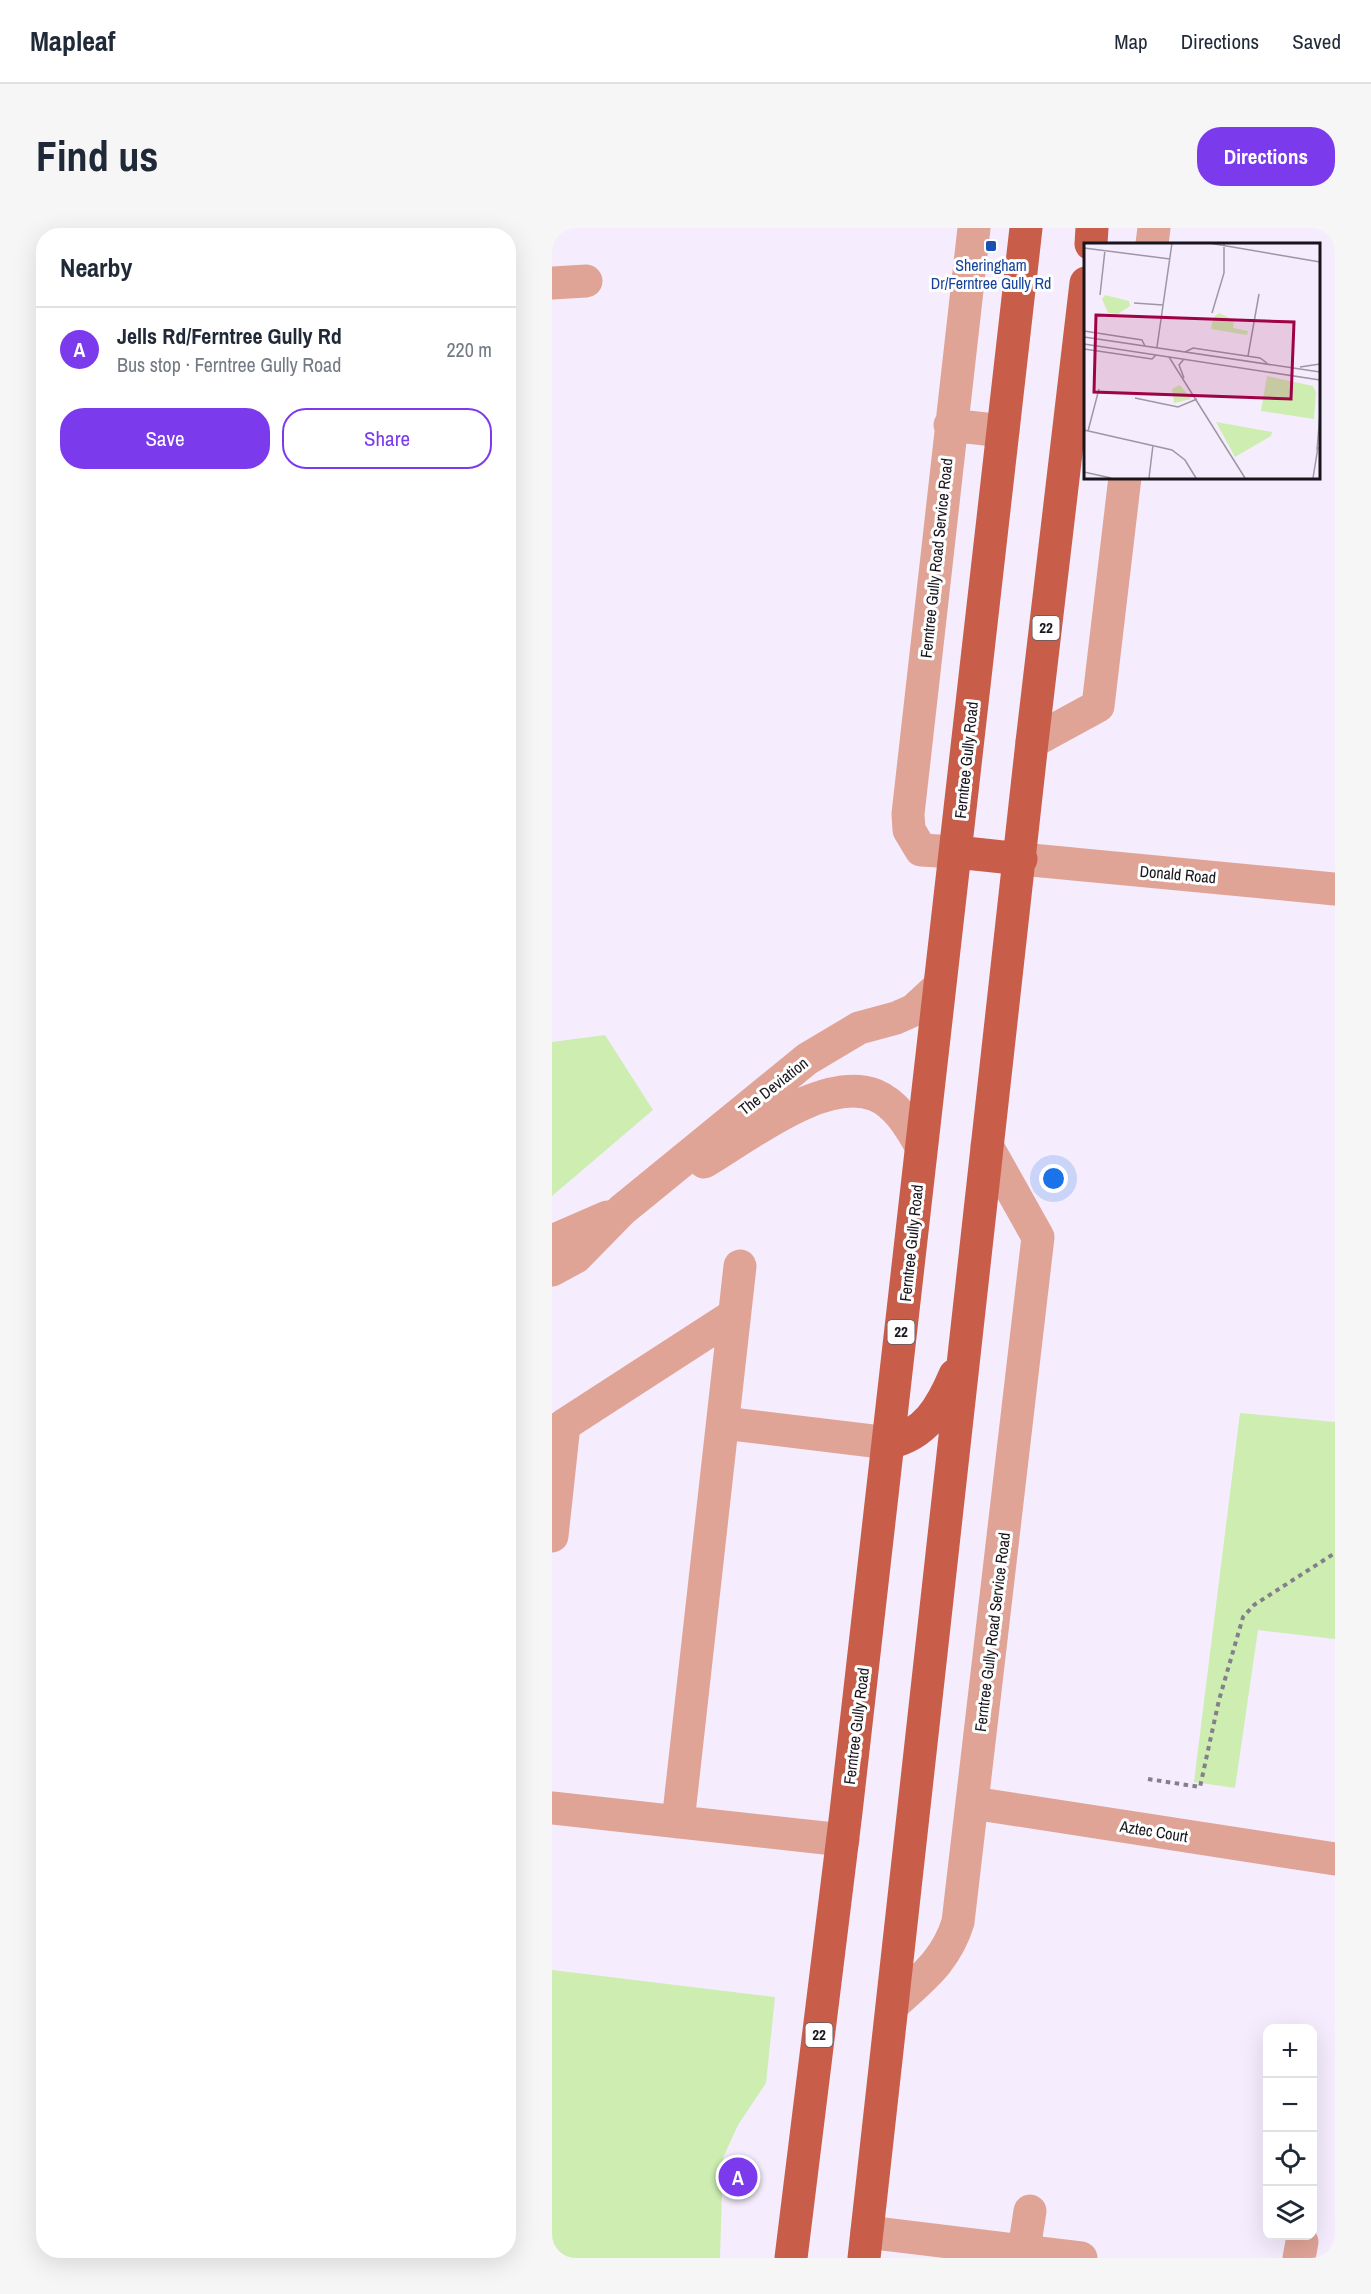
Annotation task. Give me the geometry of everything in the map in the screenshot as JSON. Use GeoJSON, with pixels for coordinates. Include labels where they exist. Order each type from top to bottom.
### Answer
{"type":"FeatureCollection","features":[{"type":"Feature","properties":{"kind":"main road","name":"Ferntree Gully Road"},"geometry":{"type":"LineString","coordinates":[[791,2258],[889,1443],[1026,228]]}},
{"type":"Feature","properties":{"kind":"main road"},"geometry":{"type":"LineString","coordinates":[[1090,243],[1092,228]]}},
{"type":"Feature","properties":{"kind":"main road","name":"22"},"geometry":{"type":"LineString","coordinates":[[867,2249],[987,1146],[1084,300]]}},
{"type":"Feature","properties":{"kind":"main road"},"geometry":{"type":"LineString","coordinates":[[956,852],[1021,858]]}},
{"type":"Feature","properties":{"kind":"main road"},"geometry":{"type":"LineString","coordinates":[[889,1443],[917,1432],[931,1420],[945,1400],[965,1351]]}},
{"type":"Feature","properties":{"kind":"street","name":"Ferntree Gully Road Service Road"},"geometry":{"type":"LineString","coordinates":[[956,852],[921,850],[909,830],[908,814],[950,425],[974,228]]}},
{"type":"Feature","properties":{"kind":"street"},"geometry":{"type":"LineString","coordinates":[[1152,243],[1154,228]]}},
{"type":"Feature","properties":{"kind":"street"},"geometry":{"type":"LineString","coordinates":[[552,283],[586,281]]}},
{"type":"Feature","properties":{"kind":"street"},"geometry":{"type":"LineString","coordinates":[[950,425],[1003,431]]}},
{"type":"Feature","properties":{"kind":"street"},"geometry":{"type":"LineString","coordinates":[[1032,742],[1098,706],[1125,478]]}},
{"type":"Feature","properties":{"kind":"street","name":"Donald Road"},"geometry":{"type":"LineString","coordinates":[[1021,858],[1335,889]]}},
{"type":"Feature","properties":{"kind":"street","name":"The Deviation"},"geometry":{"type":"LineString","coordinates":[[552,1270],[576,1257],[622,1210],[807,1059],[859,1028],[896,1018],[914,1010],[939,987]]}},
{"type":"Feature","properties":{"kind":"street","name":"The Deviation"},"geometry":{"type":"LineString","coordinates":[[552,1241],[622,1210],[781,1117],[831,1093],[854,1090],[876,1096],[893,1107],[906,1122],[921,1146]]}},
{"type":"Feature","properties":{"kind":"street"},"geometry":{"type":"LineString","coordinates":[[987,1146],[1038,1237]]}},
{"type":"Feature","properties":{"kind":"street","name":"Ferntree Gully Road Service Road"},"geometry":{"type":"LineString","coordinates":[[894,2004],[939,1961],[951,1944],[958,1923],[1042,1201]]}},
{"type":"Feature","properties":{"kind":"street"},"geometry":{"type":"LineString","coordinates":[[678,1822],[740,1266]]}},
{"type":"Feature","properties":{"kind":"street"},"geometry":{"type":"LineString","coordinates":[[552,1536],[564,1425],[735,1315]]}},
{"type":"Feature","properties":{"kind":"street"},"geometry":{"type":"LineString","coordinates":[[723,1423],[889,1443]]}},
{"type":"Feature","properties":{"kind":"street","name":"Aztec Court"},"geometry":{"type":"LineString","coordinates":[[973,1803],[1335,1859]]}},
{"type":"Feature","properties":{"kind":"street"},"geometry":{"type":"LineString","coordinates":[[552,1808],[843,1840]]}},
{"type":"Feature","properties":{"kind":"street"},"geometry":{"type":"LineString","coordinates":[[1024,2250],[1030,2211]]}},
{"type":"Feature","properties":{"kind":"street"},"geometry":{"type":"LineString","coordinates":[[867,2249],[1024,2250],[1081,2258]]}},
{"type":"Feature","properties":{"kind":"path"},"geometry":{"type":"LineString","coordinates":[[1148,1779],[1200,1787],[1227,1666],[1243,1617],[1254,1605],[1335,1553]]}},
{"type":"Feature","properties":{"kind":"green space"},"geometry":{"type":"Polygon","coordinates":[[[605,1035],[653,1110],[552,1196],[552,1042],[605,1035]]]}},
{"type":"Feature","properties":{"kind":"green space"},"geometry":{"type":"Polygon","coordinates":[[[1240,1413],[1335,1422],[1335,1639],[1258,1630],[1235,1788],[1194,1782],[1240,1413]]]}},
{"type":"Feature","properties":{"kind":"green space"},"geometry":{"type":"Polygon","coordinates":[[[552,1970],[775,1997],[766,2083],[738,2125],[723,2158],[720,2258],[552,2258],[552,1970]]]}},
{"type":"Feature","properties":{"kind":"place","name":"Sheringham Dr/Ferntree Gully Rd"},"geometry":{"type":"Point","coordinates":[991,246]}},
{"type":"Feature","properties":{"kind":"place","name":"Jells Rd/Ferntree Gully Rd"},"geometry":{"type":"Point","coordinates":[738,2177]}}]}
